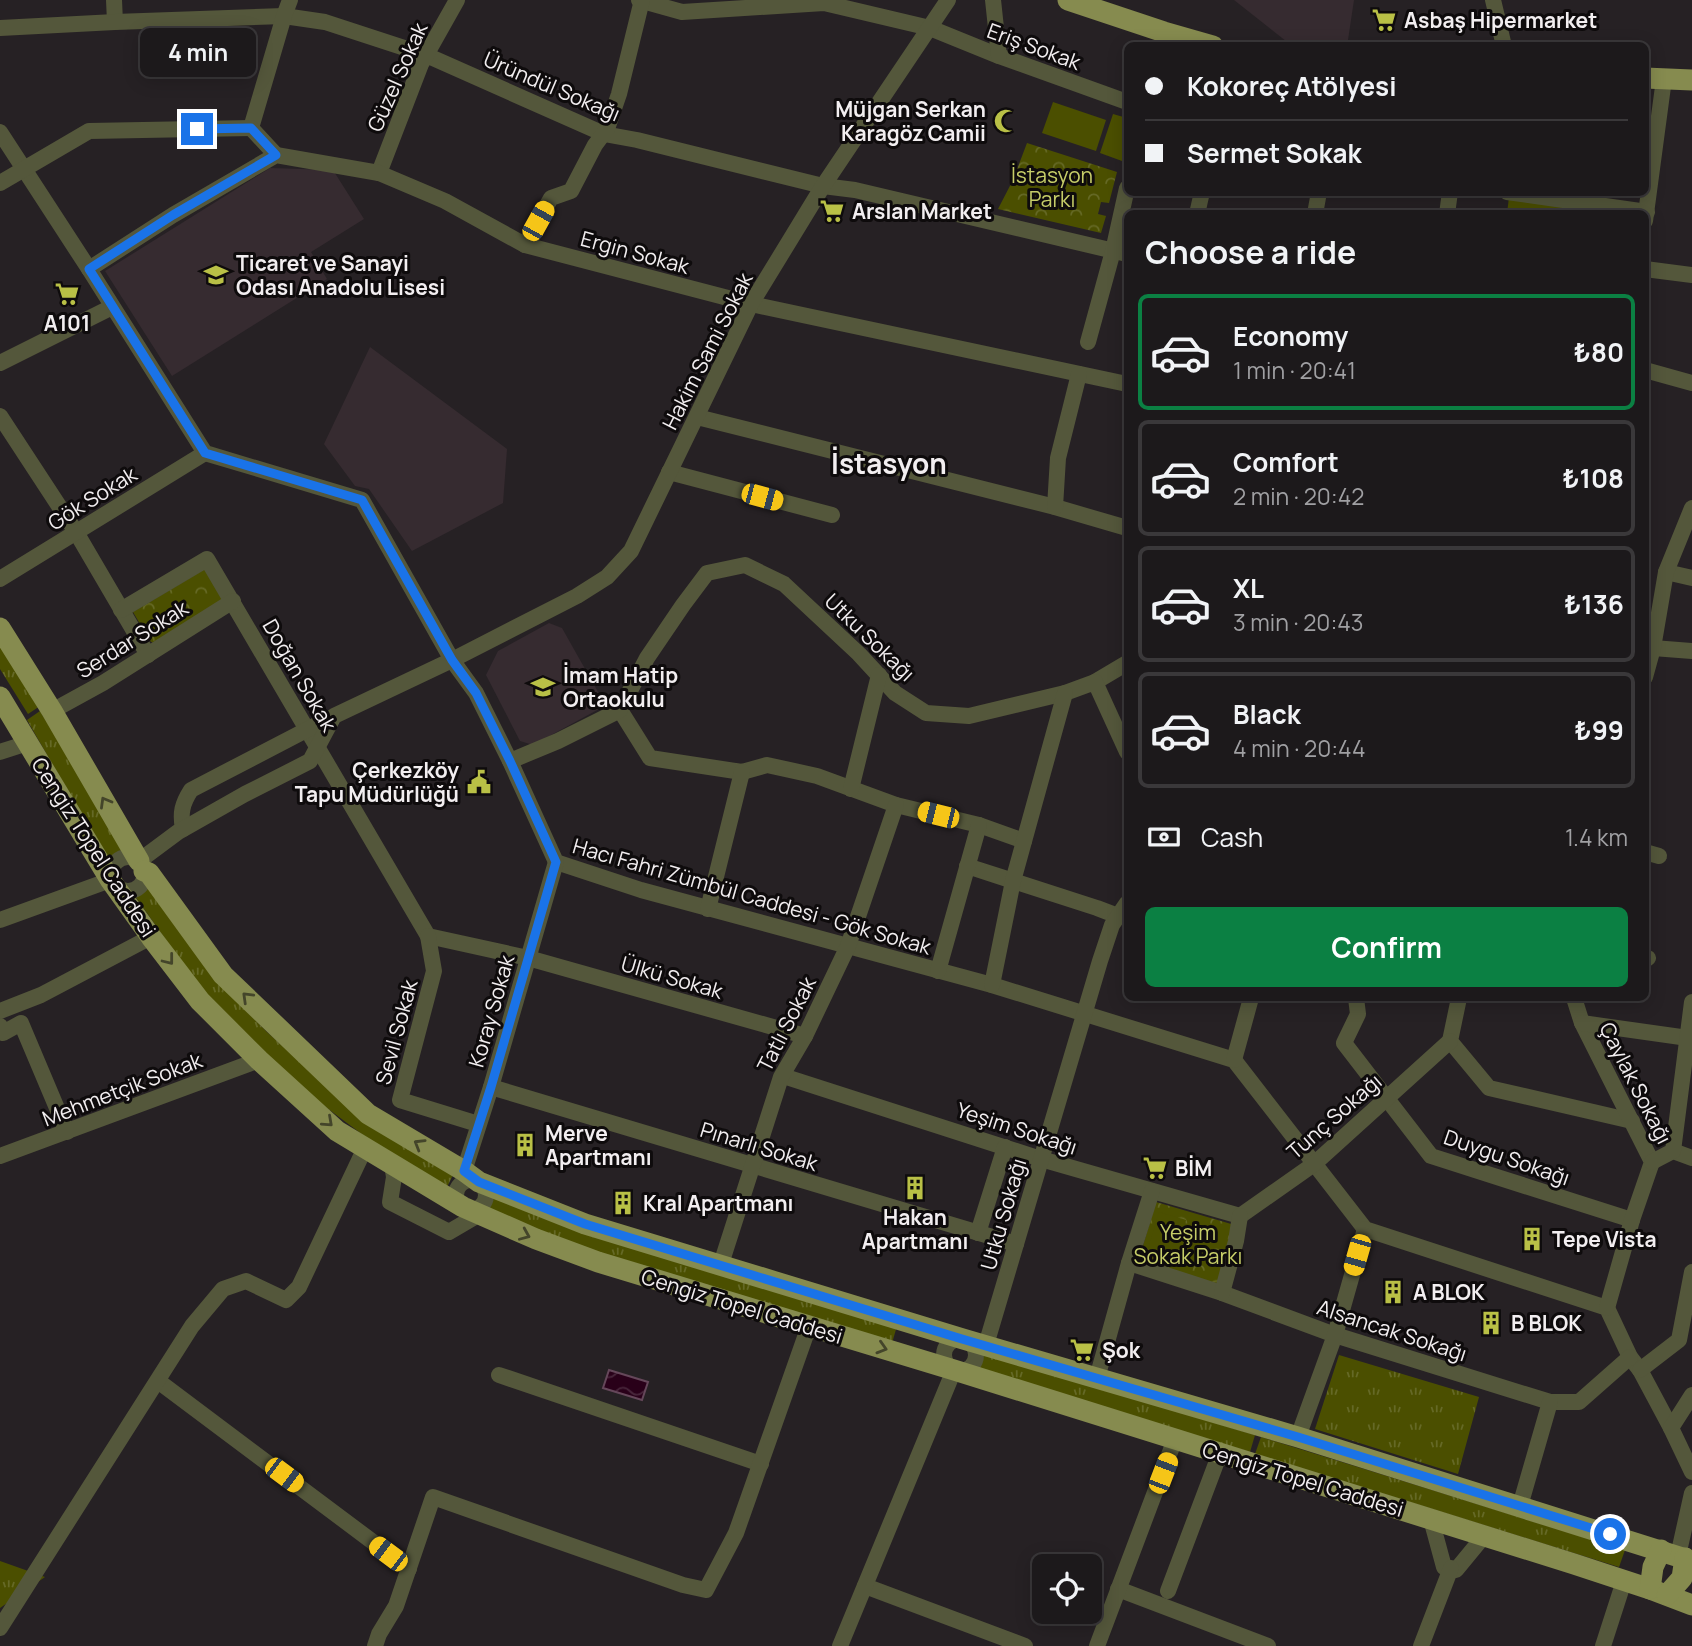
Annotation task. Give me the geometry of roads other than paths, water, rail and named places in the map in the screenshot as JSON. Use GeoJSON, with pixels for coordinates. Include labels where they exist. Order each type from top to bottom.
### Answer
{"type":"FeatureCollection","features":[{"type":"Feature","properties":{"kind":"main road"},"geometry":{"type":"LineString","coordinates":[[1068,0],[1163,39],[1184,42]]}},
{"type":"Feature","properties":{"kind":"main road"},"geometry":{"type":"LineString","coordinates":[[1654,78],[1692,80]]}},
{"type":"Feature","properties":{"kind":"main road","name":"Cengiz Topel Caddesi"},"geometry":{"type":"LineString","coordinates":[[0,628],[142,866],[223,975],[368,1114],[471,1176],[585,1224],[962,1339],[1298,1437],[1679,1556]]}},
{"type":"Feature","properties":{"kind":"main road","name":"Cengiz Topel Caddesi"},"geometry":{"type":"LineString","coordinates":[[0,697],[111,881],[200,1001],[258,1060],[337,1131],[470,1211],[536,1240],[598,1262],[1431,1519],[1692,1605]]}},
{"type":"Feature","properties":{"kind":"main road"},"geometry":{"type":"LineString","coordinates":[[1679,1556],[1682,1578],[1659,1592],[1653,1567],[1679,1556]]}},
{"type":"Feature","properties":{"kind":"street"},"geometry":{"type":"LineString","coordinates":[[114,0],[115,22]]}},
{"type":"Feature","properties":{"kind":"street"},"geometry":{"type":"LineString","coordinates":[[251,128],[290,0]]}},
{"type":"Feature","properties":{"kind":"street","name":"Güzel Sokak"},"geometry":{"type":"LineString","coordinates":[[379,173],[426,55],[457,0]]}},
{"type":"Feature","properties":{"kind":"street"},"geometry":{"type":"LineString","coordinates":[[525,245],[551,198],[571,191],[595,145],[607,129],[619,94],[641,0]]}},
{"type":"Feature","properties":{"kind":"street","name":"Eriş Sokak"},"geometry":{"type":"LineString","coordinates":[[641,0],[682,12],[824,3],[930,28],[1124,101]]}},
{"type":"Feature","properties":{"kind":"street","name":"Hakim Sami Sokak"},"geometry":{"type":"LineString","coordinates":[[183,829],[180,815],[183,802],[191,790],[307,729],[452,660],[577,596],[607,577],[631,551],[751,304],[823,186],[948,0]]}},
{"type":"Feature","properties":{"kind":"street"},"geometry":{"type":"LineString","coordinates":[[993,0],[999,56]]}},
{"type":"Feature","properties":{"kind":"street"},"geometry":{"type":"LineString","coordinates":[[1493,0],[1503,42]]}},
{"type":"Feature","properties":{"kind":"street","name":"Üründül Sokağı"},"geometry":{"type":"LineString","coordinates":[[0,28],[284,16],[325,22],[426,55],[604,134],[1120,253]]}},
{"type":"Feature","properties":{"kind":"street"},"geometry":{"type":"LineString","coordinates":[[1649,165],[1654,78]]}},
{"type":"Feature","properties":{"kind":"street"},"geometry":{"type":"LineString","coordinates":[[0,183],[89,131],[251,128],[276,155],[173,215],[89,269]]}},
{"type":"Feature","properties":{"kind":"street"},"geometry":{"type":"LineString","coordinates":[[0,132],[205,453]]}},
{"type":"Feature","properties":{"kind":"street","name":"Ergin Sokak"},"geometry":{"type":"LineString","coordinates":[[276,155],[379,173],[445,201],[525,245],[751,304],[1124,383]]}},
{"type":"Feature","properties":{"kind":"street"},"geometry":{"type":"LineString","coordinates":[[1568,197],[1619,210]]}},
{"type":"Feature","properties":{"kind":"street"},"geometry":{"type":"LineString","coordinates":[[1088,342],[1120,253],[1124,216]]}},
{"type":"Feature","properties":{"kind":"street"},"geometry":{"type":"LineString","coordinates":[[1649,270],[1692,275]]}},
{"type":"Feature","properties":{"kind":"street"},"geometry":{"type":"LineString","coordinates":[[0,363],[112,307]]}},
{"type":"Feature","properties":{"kind":"street"},"geometry":{"type":"LineString","coordinates":[[1649,371],[1692,383]]}},
{"type":"Feature","properties":{"kind":"street"},"geometry":{"type":"LineString","coordinates":[[1055,507],[1058,458],[1079,374]]}},
{"type":"Feature","properties":{"kind":"street"},"geometry":{"type":"LineString","coordinates":[[0,416],[76,532],[148,654]]}},
{"type":"Feature","properties":{"kind":"street"},"geometry":{"type":"LineString","coordinates":[[697,417],[1055,507],[1124,527]]}},
{"type":"Feature","properties":{"kind":"street","name":"Gök Sokak"},"geometry":{"type":"LineString","coordinates":[[0,579],[205,453]]}},
{"type":"Feature","properties":{"kind":"street","name":"Hacı Fahri Zümbül Caddesi - Gök Sokak"},"geometry":{"type":"LineString","coordinates":[[205,453],[362,500],[452,660],[476,693],[556,862],[641,891],[992,985],[1234,1060]]}},
{"type":"Feature","properties":{"kind":"street"},"geometry":{"type":"LineString","coordinates":[[669,472],[832,515]]}},
{"type":"Feature","properties":{"kind":"street"},"geometry":{"type":"LineString","coordinates":[[1649,662],[1666,572],[1692,508]]}},
{"type":"Feature","properties":{"kind":"street","name":"Doğan Sokak"},"geometry":{"type":"LineString","coordinates":[[121,610],[207,559],[428,936]]}},
{"type":"Feature","properties":{"kind":"street","name":"Utku Sokağı"},"geometry":{"type":"LineString","coordinates":[[620,710],[647,658],[707,573],[745,565],[784,584],[859,654],[895,693],[926,713],[968,716],[1065,693],[1095,682],[1124,665]]}},
{"type":"Feature","properties":{"kind":"street"},"geometry":{"type":"LineString","coordinates":[[1666,572],[1692,578]]}},
{"type":"Feature","properties":{"kind":"street","name":"Serdar Sokak"},"geometry":{"type":"LineString","coordinates":[[52,712],[233,601]]}},
{"type":"Feature","properties":{"kind":"street"},"geometry":{"type":"LineString","coordinates":[[1653,648],[1692,651]]}},
{"type":"Feature","properties":{"kind":"street"},"geometry":{"type":"LineString","coordinates":[[851,789],[878,675]]}},
{"type":"Feature","properties":{"kind":"street"},"geometry":{"type":"LineString","coordinates":[[1095,682],[1124,745]]}},
{"type":"Feature","properties":{"kind":"street"},"geometry":{"type":"LineString","coordinates":[[992,985],[1013,881],[1065,693]]}},
{"type":"Feature","properties":{"kind":"street"},"geometry":{"type":"LineString","coordinates":[[510,761],[620,710],[650,758],[742,772],[767,765],[817,776],[897,804],[979,825],[1024,841]]}},
{"type":"Feature","properties":{"kind":"street"},"geometry":{"type":"LineString","coordinates":[[142,866],[183,829],[310,761],[334,716]]}},
{"type":"Feature","properties":{"kind":"street"},"geometry":{"type":"LineString","coordinates":[[0,752],[28,743]]}},
{"type":"Feature","properties":{"kind":"street"},"geometry":{"type":"LineString","coordinates":[[708,909],[742,772]]}},
{"type":"Feature","properties":{"kind":"street","name":"Tatlı Sokak"},"geometry":{"type":"LineString","coordinates":[[721,1264],[781,1077],[805,1036],[848,946],[897,804]]}},
{"type":"Feature","properties":{"kind":"street"},"geometry":{"type":"LineString","coordinates":[[938,971],[979,825]]}},
{"type":"Feature","properties":{"kind":"street"},"geometry":{"type":"LineString","coordinates":[[111,881],[112,869],[118,860],[129,857],[142,866]]}},
{"type":"Feature","properties":{"kind":"street","name":"Koray Sokak"},"geometry":{"type":"LineString","coordinates":[[471,1176],[478,1124],[556,862]]}},
{"type":"Feature","properties":{"kind":"street"},"geometry":{"type":"LineString","coordinates":[[111,881],[124,890],[135,889],[143,881],[142,866]]}},
{"type":"Feature","properties":{"kind":"street"},"geometry":{"type":"LineString","coordinates":[[967,866],[1097,908],[1122,910]]}},
{"type":"Feature","properties":{"kind":"street"},"geometry":{"type":"LineString","coordinates":[[0,920],[111,881]]}},
{"type":"Feature","properties":{"kind":"street","name":"Utku Sokağı"},"geometry":{"type":"LineString","coordinates":[[986,1345],[1083,1014],[1112,925],[1122,910]]}},
{"type":"Feature","properties":{"kind":"street"},"geometry":{"type":"LineString","coordinates":[[428,936],[528,958]]}},
{"type":"Feature","properties":{"kind":"street","name":"Sevil Sokak"},"geometry":{"type":"LineString","coordinates":[[428,936],[434,971],[400,1100],[478,1124]]}},
{"type":"Feature","properties":{"kind":"street"},"geometry":{"type":"LineString","coordinates":[[0,1011],[41,995],[151,937]]}},
{"type":"Feature","properties":{"kind":"street","name":"Ülkü Sokak"},"geometry":{"type":"LineString","coordinates":[[528,958],[805,1036]]}},
{"type":"Feature","properties":{"kind":"street"},"geometry":{"type":"LineString","coordinates":[[1250,1001],[1234,1060],[1364,1229],[1607,1308],[1692,1472]]}},
{"type":"Feature","properties":{"kind":"street","name":"Duygu Sokağı"},"geometry":{"type":"LineString","coordinates":[[1356,1001],[1358,1014],[1343,1044],[1431,1156],[1632,1220]]}},
{"type":"Feature","properties":{"kind":"street"},"geometry":{"type":"LineString","coordinates":[[1458,1001],[1450,1041],[1489,1088],[1632,1121]]}},
{"type":"Feature","properties":{"kind":"street","name":"Çaylak Sokağı"},"geometry":{"type":"LineString","coordinates":[[1575,1001],[1582,1023],[1652,1162],[1607,1308]]}},
{"type":"Feature","properties":{"kind":"street"},"geometry":{"type":"LineString","coordinates":[[1673,1152],[1692,1002]]}},
{"type":"Feature","properties":{"kind":"street"},"geometry":{"type":"LineString","coordinates":[[0,1026],[3,1033],[21,1023],[67,1132]]}},
{"type":"Feature","properties":{"kind":"street"},"geometry":{"type":"LineString","coordinates":[[1582,1023],[1688,1038]]}},
{"type":"Feature","properties":{"kind":"street","name":"Tunç Sokağı"},"geometry":{"type":"LineString","coordinates":[[1240,1216],[1314,1164],[1450,1041]]}},
{"type":"Feature","properties":{"kind":"street","name":"Mehmetçik Sokak"},"geometry":{"type":"LineString","coordinates":[[0,1156],[258,1060]]}},
{"type":"Feature","properties":{"kind":"street","name":"Yeşim Sokağı"},"geometry":{"type":"LineString","coordinates":[[783,1076],[1041,1159],[1240,1216]]}},
{"type":"Feature","properties":{"kind":"street","name":"Pınarlı Sokak"},"geometry":{"type":"LineString","coordinates":[[491,1087],[1016,1244]]}},
{"type":"Feature","properties":{"kind":"street"},"geometry":{"type":"LineString","coordinates":[[978,1233],[1005,1147]]}},
{"type":"Feature","properties":{"kind":"street"},"geometry":{"type":"LineString","coordinates":[[0,1628],[192,1326],[223,1289],[246,1281],[286,1300],[299,1287],[365,1148]]}},
{"type":"Feature","properties":{"kind":"street"},"geometry":{"type":"LineString","coordinates":[[1652,1162],[1673,1152],[1692,1158]]}},
{"type":"Feature","properties":{"kind":"street"},"geometry":{"type":"LineString","coordinates":[[393,1164],[390,1202],[449,1232],[470,1211],[456,1199],[457,1189],[464,1181],[474,1180],[471,1176]]}},
{"type":"Feature","properties":{"kind":"street"},"geometry":{"type":"LineString","coordinates":[[1097,1378],[1152,1191]]}},
{"type":"Feature","properties":{"kind":"street"},"geometry":{"type":"LineString","coordinates":[[1222,1293],[1240,1216]]}},
{"type":"Feature","properties":{"kind":"street"},"geometry":{"type":"LineString","coordinates":[[1298,1437],[1335,1335],[1364,1229]]}},
{"type":"Feature","properties":{"kind":"street","name":"Alsancak Sokağı"},"geometry":{"type":"LineString","coordinates":[[1129,1264],[1222,1293],[1335,1335],[1550,1402],[1579,1402],[1635,1364],[1679,1340],[1692,1272]]}},
{"type":"Feature","properties":{"kind":"street"},"geometry":{"type":"LineString","coordinates":[[375,1646],[396,1606],[433,1497],[683,1585],[706,1590],[736,1533],[809,1326]]}},
{"type":"Feature","properties":{"kind":"street"},"geometry":{"type":"LineString","coordinates":[[962,1339],[975,1348],[976,1359],[970,1368],[960,1371],[954,1370],[946,1363],[944,1353],[953,1340],[962,1339]]}},
{"type":"Feature","properties":{"kind":"street"},"geometry":{"type":"LineString","coordinates":[[840,1646],[954,1370]]}},
{"type":"Feature","properties":{"kind":"street"},"geometry":{"type":"LineString","coordinates":[[499,1375],[761,1464]]}},
{"type":"Feature","properties":{"kind":"street"},"geometry":{"type":"LineString","coordinates":[[158,1381],[409,1569]]}},
{"type":"Feature","properties":{"kind":"street"},"geometry":{"type":"LineString","coordinates":[[1671,1428],[1692,1395]]}},
{"type":"Feature","properties":{"kind":"street"},"geometry":{"type":"LineString","coordinates":[[1520,1506],[1550,1402]]}},
{"type":"Feature","properties":{"kind":"street"},"geometry":{"type":"LineString","coordinates":[[1097,1646],[1175,1439]]}},
{"type":"Feature","properties":{"kind":"street"},"geometry":{"type":"LineString","coordinates":[[1168,1591],[1220,1453]]}},
{"type":"Feature","properties":{"kind":"street"},"geometry":{"type":"LineString","coordinates":[[1679,1556],[1692,1493]]}},
{"type":"Feature","properties":{"kind":"street"},"geometry":{"type":"LineString","coordinates":[[1431,1519],[1444,1567],[1456,1570],[1484,1536]]}},
{"type":"Feature","properties":{"kind":"street"},"geometry":{"type":"LineString","coordinates":[[1421,1646],[1451,1568]]}},
{"type":"Feature","properties":{"kind":"street"},"geometry":{"type":"LineString","coordinates":[[1603,1646],[1624,1581]]}},
{"type":"Feature","properties":{"kind":"street"},"geometry":{"type":"LineString","coordinates":[[865,1586],[1025,1646]]}},
{"type":"Feature","properties":{"kind":"street"},"geometry":{"type":"LineString","coordinates":[[1118,1589],[1268,1646]]}},
{"type":"Feature","properties":{"kind":"water"},"geometry":{"type":"Polygon","coordinates":[[[609,1370],[648,1382],[642,1400],[603,1388],[609,1370]]]}},
{"type":"Feature","properties":{"kind":"place","name":"Asbaş Hipermarket"},"geometry":{"type":"Point","coordinates":[1384,20]}},
{"type":"Feature","properties":{"kind":"place","name":"Müjgan Serkan Karagöz Camii"},"geometry":{"type":"Point","coordinates":[1006,121]}},
{"type":"Feature","properties":{"kind":"place","name":"Arslan Market"},"geometry":{"type":"Point","coordinates":[832,211]}},
{"type":"Feature","properties":{"kind":"place","name":"Ticaret ve Sanayi Odası Anadolu Lisesi"},"geometry":{"type":"Point","coordinates":[216,275]}},
{"type":"Feature","properties":{"kind":"place","name":"A101"},"geometry":{"type":"Point","coordinates":[67,294]}},
{"type":"Feature","properties":{"kind":"place","name":"İmam Hatip Ortaokulu"},"geometry":{"type":"Point","coordinates":[543,687]}},
{"type":"Feature","properties":{"kind":"place","name":"Çerkezköy Tapu Müdürlüğü"},"geometry":{"type":"Point","coordinates":[479,782]}},
{"type":"Feature","properties":{"kind":"place","name":"Merve Apartmanı"},"geometry":{"type":"Point","coordinates":[525,1145]}},
{"type":"Feature","properties":{"kind":"place","name":"BİM"},"geometry":{"type":"Point","coordinates":[1155,1168]}},
{"type":"Feature","properties":{"kind":"place","name":"Hakan Apartmanı"},"geometry":{"type":"Point","coordinates":[915,1188]}},
{"type":"Feature","properties":{"kind":"place","name":"Kral Apartmanı"},"geometry":{"type":"Point","coordinates":[623,1203]}},
{"type":"Feature","properties":{"kind":"place","name":"Tepe Vista"},"geometry":{"type":"Point","coordinates":[1532,1239]}},
{"type":"Feature","properties":{"kind":"place","name":"A BLOK"},"geometry":{"type":"Point","coordinates":[1393,1292]}},
{"type":"Feature","properties":{"kind":"place","name":"B BLOK"},"geometry":{"type":"Point","coordinates":[1491,1323]}},
{"type":"Feature","properties":{"kind":"place","name":"Şok"},"geometry":{"type":"Point","coordinates":[1082,1350]}},
{"type":"Feature","properties":{"kind":"district","name":"İstasyon"},"geometry":{"type":"Point","coordinates":[889,463]}},
{"type":"Feature","properties":{"kind":"park label","name":"İstasyon Parkı"},"geometry":{"type":"Point","coordinates":[1052,187]}},
{"type":"Feature","properties":{"kind":"park label","name":"Yeşim Sokak Parkı"},"geometry":{"type":"Point","coordinates":[1188,1244]}}]}
